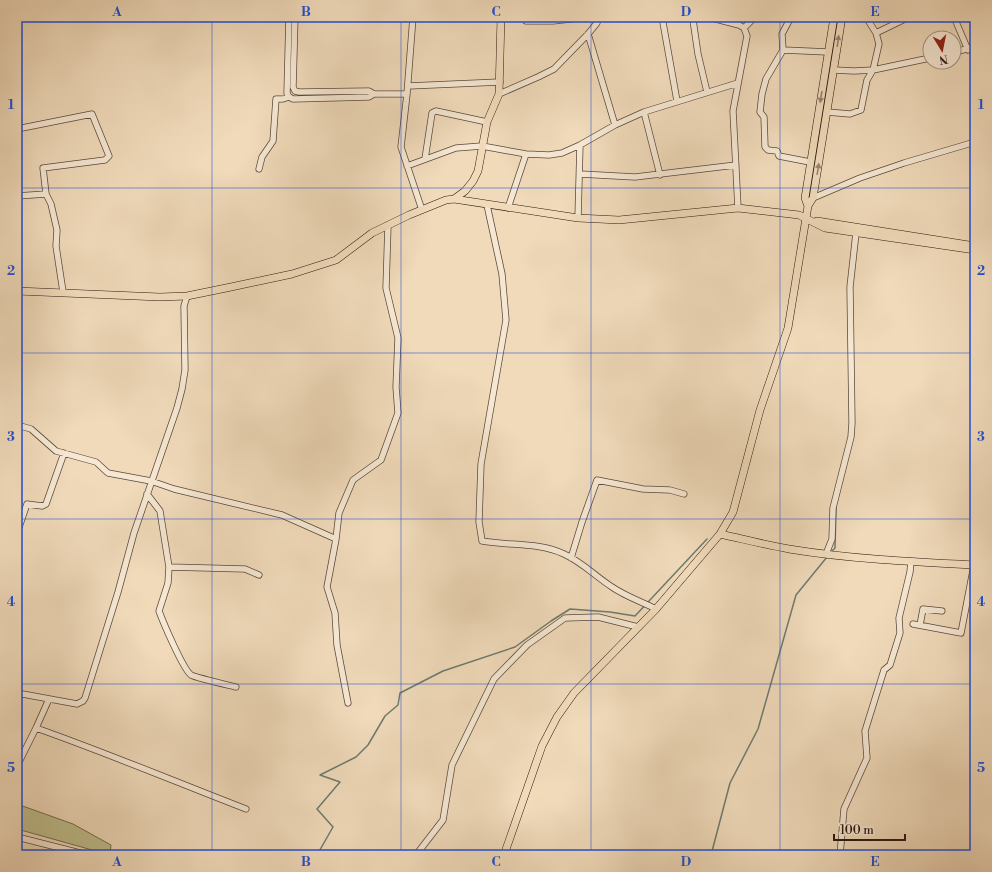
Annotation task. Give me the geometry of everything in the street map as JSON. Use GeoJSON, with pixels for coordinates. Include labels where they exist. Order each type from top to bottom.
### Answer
{"type":"FeatureCollection","features":[{"type":"Feature","properties":{"kind":"main road"},"geometry":{"type":"LineString","coordinates":[[454,199],[465,191],[473,181],[478,171],[487,122],[499,94],[501,17]]}},
{"type":"Feature","properties":{"kind":"main road"},"geometry":{"type":"LineString","coordinates":[[504,855],[542,746],[557,717],[574,693],[656,609],[720,534],[733,512],[760,410],[788,328],[807,219],[808,206],[805,198],[834,17]]}},
{"type":"Feature","properties":{"kind":"main road"},"geometry":{"type":"LineString","coordinates":[[808,206],[813,198],[842,17]]}},
{"type":"Feature","properties":{"kind":"main road"},"geometry":{"type":"LineString","coordinates":[[17,291],[160,297],[187,296],[292,274],[336,260],[372,233],[446,200],[454,199],[578,218],[619,220],[738,208],[799,215],[825,228],[975,250]]}},
{"type":"Feature","properties":{"kind":"main road"},"geometry":{"type":"LineString","coordinates":[[807,219],[975,246]]}},
{"type":"Feature","properties":{"kind":"main road"},"geometry":{"type":"LineString","coordinates":[[720,534],[826,554],[910,562],[975,565]]}},
{"type":"Feature","properties":{"kind":"street"},"geometry":{"type":"LineString","coordinates":[[66,17],[91,17]]}},
{"type":"Feature","properties":{"kind":"street"},"geometry":{"type":"LineString","coordinates":[[289,17],[287,93],[289,97]]}},
{"type":"Feature","properties":{"kind":"street"},"geometry":{"type":"LineString","coordinates":[[295,17],[293,87],[295,91],[369,91],[374,94],[407,94]]}},
{"type":"Feature","properties":{"kind":"street"},"geometry":{"type":"LineString","coordinates":[[414,17],[401,147],[422,210]]}},
{"type":"Feature","properties":{"kind":"street"},"geometry":{"type":"LineString","coordinates":[[526,21],[553,21],[589,17]]}},
{"type":"Feature","properties":{"kind":"street"},"geometry":{"type":"LineString","coordinates":[[499,94],[554,69],[588,34],[597,22],[598,17]]}},
{"type":"Feature","properties":{"kind":"street"},"geometry":{"type":"LineString","coordinates":[[630,17],[690,17],[693,20],[698,54],[707,92]]}},
{"type":"Feature","properties":{"kind":"street"},"geometry":{"type":"LineString","coordinates":[[708,17],[739,25],[744,28],[747,36],[733,111],[738,208]]}},
{"type":"Feature","properties":{"kind":"street"},"geometry":{"type":"LineString","coordinates":[[744,28],[757,17]]}},
{"type":"Feature","properties":{"kind":"street"},"geometry":{"type":"LineString","coordinates":[[791,17],[782,34],[783,50],[766,79],[762,94],[760,112],[764,117],[765,147],[768,150],[777,151],[779,156],[810,162]]}},
{"type":"Feature","properties":{"kind":"street"},"geometry":{"type":"LineString","coordinates":[[827,112],[850,114],[861,110],[867,80],[873,70],[879,44],[876,33],[866,17]]}},
{"type":"Feature","properties":{"kind":"street"},"geometry":{"type":"LineString","coordinates":[[876,33],[909,17]]}},
{"type":"Feature","properties":{"kind":"street"},"geometry":{"type":"LineString","coordinates":[[954,17],[968,50]]}},
{"type":"Feature","properties":{"kind":"street"},"geometry":{"type":"LineString","coordinates":[[662,18],[677,101]]}},
{"type":"Feature","properties":{"kind":"street"},"geometry":{"type":"LineString","coordinates":[[588,34],[615,125]]}},
{"type":"Feature","properties":{"kind":"street"},"geometry":{"type":"LineString","coordinates":[[962,51],[975,47]]}},
{"type":"Feature","properties":{"kind":"street"},"geometry":{"type":"LineString","coordinates":[[783,50],[828,52]]}},
{"type":"Feature","properties":{"kind":"street"},"geometry":{"type":"LineString","coordinates":[[834,70],[873,70],[922,60]]}},
{"type":"Feature","properties":{"kind":"street"},"geometry":{"type":"LineString","coordinates":[[408,86],[500,82]]}},
{"type":"Feature","properties":{"kind":"street"},"geometry":{"type":"LineString","coordinates":[[407,166],[456,148],[482,146],[526,154],[549,155],[562,153],[580,145],[615,125],[644,112],[738,83]]}},
{"type":"Feature","properties":{"kind":"street"},"geometry":{"type":"LineString","coordinates":[[259,169],[262,157],[273,141],[276,99],[289,97],[293,99],[369,97],[374,94]]}},
{"type":"Feature","properties":{"kind":"street"},"geometry":{"type":"LineString","coordinates":[[425,159],[432,113],[436,111],[487,122]]}},
{"type":"Feature","properties":{"kind":"street"},"geometry":{"type":"LineString","coordinates":[[644,112],[660,174]]}},
{"type":"Feature","properties":{"kind":"street"},"geometry":{"type":"LineString","coordinates":[[17,129],[92,114],[109,156],[105,160],[43,168],[46,194],[51,204],[57,230],[56,246],[63,292]]}},
{"type":"Feature","properties":{"kind":"street"},"geometry":{"type":"LineString","coordinates":[[813,198],[867,175],[975,142]]}},
{"type":"Feature","properties":{"kind":"street"},"geometry":{"type":"LineString","coordinates":[[578,218],[580,145]]}},
{"type":"Feature","properties":{"kind":"street"},"geometry":{"type":"LineString","coordinates":[[508,208],[526,154]]}},
{"type":"Feature","properties":{"kind":"street"},"geometry":{"type":"LineString","coordinates":[[580,174],[635,177],[736,165]]}},
{"type":"Feature","properties":{"kind":"street"},"geometry":{"type":"LineString","coordinates":[[17,196],[46,194]]}},
{"type":"Feature","properties":{"kind":"street"},"geometry":{"type":"LineString","coordinates":[[487,205],[502,274],[506,320],[481,464],[479,522],[482,541],[500,544],[536,545],[563,553],[586,567],[612,587],[656,609]]}},
{"type":"Feature","properties":{"kind":"street"},"geometry":{"type":"LineString","coordinates":[[348,703],[337,645],[335,613],[327,587],[336,539],[339,513],[353,480],[381,460],[398,413],[396,387],[398,338],[386,288],[388,225]]}},
{"type":"Feature","properties":{"kind":"street"},"geometry":{"type":"LineString","coordinates":[[826,554],[832,539],[833,508],[851,437],[850,287],[856,233]]}},
{"type":"Feature","properties":{"kind":"street"},"geometry":{"type":"LineString","coordinates":[[17,693],[77,704],[83,701],[147,494],[172,426],[182,389],[185,364],[184,306],[187,296]]}},
{"type":"Feature","properties":{"kind":"street"},"geometry":{"type":"LineString","coordinates":[[17,425],[30,429],[56,451],[96,462],[108,473],[152,481],[174,489],[282,515],[336,539]]}},
{"type":"Feature","properties":{"kind":"street"},"geometry":{"type":"LineString","coordinates":[[17,533],[26,504],[42,506],[46,504],[64,453]]}},
{"type":"Feature","properties":{"kind":"street"},"geometry":{"type":"LineString","coordinates":[[571,558],[597,480],[643,489],[670,490],[684,494]]}},
{"type":"Feature","properties":{"kind":"street"},"geometry":{"type":"LineString","coordinates":[[147,494],[160,511],[169,567],[168,583],[158,611],[165,627],[191,675],[236,687]]}},
{"type":"Feature","properties":{"kind":"street"},"geometry":{"type":"LineString","coordinates":[[840,855],[844,809],[867,758],[865,731],[884,670],[890,665],[900,633],[900,618],[910,572],[910,562]]}},
{"type":"Feature","properties":{"kind":"street"},"geometry":{"type":"LineString","coordinates":[[913,624],[961,633],[975,565]]}},
{"type":"Feature","properties":{"kind":"street"},"geometry":{"type":"LineString","coordinates":[[169,567],[245,569],[259,575]]}},
{"type":"Feature","properties":{"kind":"street"},"geometry":{"type":"LineString","coordinates":[[920,625],[923,609],[942,611]]}},
{"type":"Feature","properties":{"kind":"street"},"geometry":{"type":"LineString","coordinates":[[416,855],[443,820],[452,765],[494,679],[527,645],[565,618],[598,617],[638,627]]}},
{"type":"Feature","properties":{"kind":"street"},"geometry":{"type":"LineString","coordinates":[[17,766],[49,699]]}},
{"type":"Feature","properties":{"kind":"street"},"geometry":{"type":"LineString","coordinates":[[36,728],[246,809]]}},
{"type":"Feature","properties":{"kind":"street"},"geometry":{"type":"LineString","coordinates":[[17,836],[88,855]]}},
{"type":"Feature","properties":{"kind":"shaded area"},"geometry":{"type":"Polygon","coordinates":[[[17,804],[73,824],[111,845],[110,855],[17,829],[17,804]]]}},
{"type":"Feature","properties":{"kind":"waterway"},"geometry":{"type":"LineString","coordinates":[[830,553],[835,548],[836,506]]}},
{"type":"Feature","properties":{"kind":"waterway"},"geometry":{"type":"LineString","coordinates":[[317,855],[333,827],[317,809],[340,782],[320,775],[356,757],[368,745],[385,716],[398,705],[400,693],[443,671],[515,647],[570,609],[610,612],[635,616],[707,539]]}},
{"type":"Feature","properties":{"kind":"waterway"},"geometry":{"type":"LineString","coordinates":[[711,855],[730,783],[758,729],[796,595],[827,557]]}}]}
